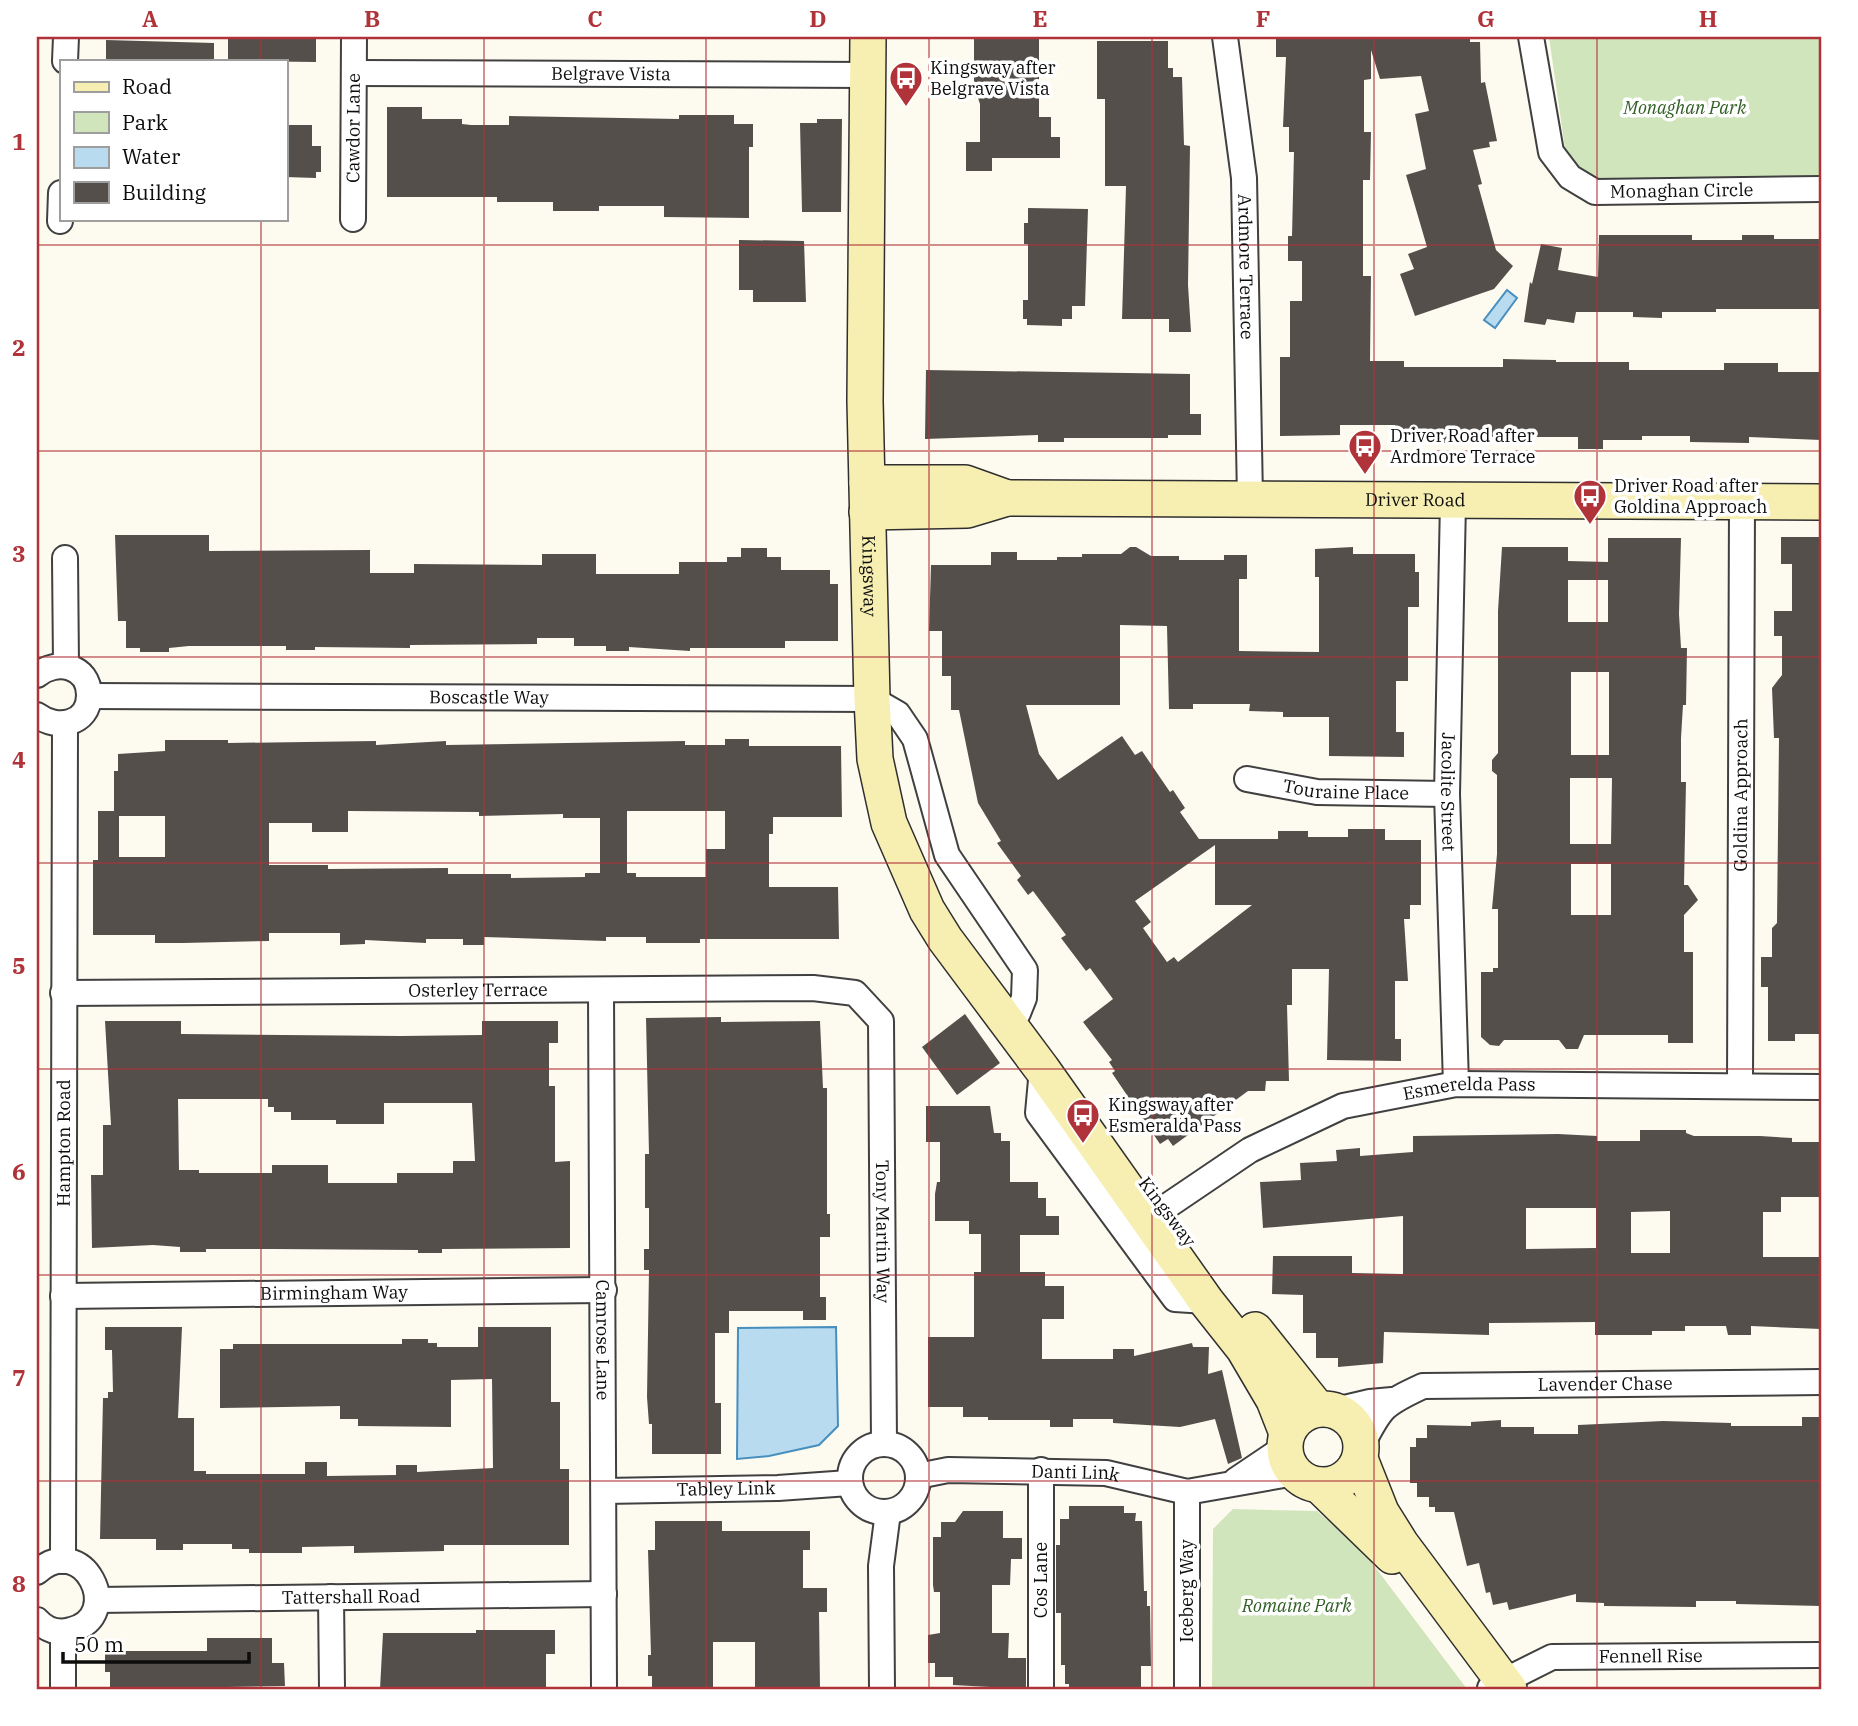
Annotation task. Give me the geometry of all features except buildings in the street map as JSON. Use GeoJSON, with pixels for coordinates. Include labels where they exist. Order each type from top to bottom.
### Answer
{"type":"FeatureCollection","features":[{"type":"Feature","properties":{"kind":"main road","name":"Kingsway"},"geometry":{"type":"LineString","coordinates":[[868,37],[879,497]]}},
{"type":"Feature","properties":{"kind":"main road","name":"Kingsway"},"geometry":{"type":"LineString","coordinates":[[889,37],[879,497],[881,792],[889,823],[913,881],[945,939],[1042,1069],[1297,1387],[1327,1409],[1354,1424],[1381,1512],[1497,1687]]}},
{"type":"Feature","properties":{"kind":"main road","name":"Driver Road"},"geometry":{"type":"LineString","coordinates":[[879,497],[965,483],[1007,498],[1742,504],[1821,502]]}},
{"type":"Feature","properties":{"kind":"main road","name":"Kingsway"},"geometry":{"type":"LineString","coordinates":[[879,703],[894,786],[912,845],[945,912],[1156,1213],[1206,1301],[1244,1349],[1274,1400],[1296,1460],[1383,1546],[1497,1687]]}},
{"type":"Feature","properties":{"kind":"main road"},"geometry":{"type":"LineString","coordinates":[[1327,1409],[1299,1417],[1296,1460],[1345,1479],[1361,1452]]}},
{"type":"Feature","properties":{"kind":"street"},"geometry":{"type":"LineString","coordinates":[[65,60],[66,37]]}},
{"type":"Feature","properties":{"kind":"street","name":"Cawdor Lane"},"geometry":{"type":"LineString","coordinates":[[353,219],[354,37]]}},
{"type":"Feature","properties":{"kind":"street","name":"Ardmore Terrace"},"geometry":{"type":"LineString","coordinates":[[1225,37],[1244,178],[1250,498]]}},
{"type":"Feature","properties":{"kind":"street","name":"Monaghan Circle"},"geometry":{"type":"LineString","coordinates":[[1531,37],[1552,152],[1570,177],[1595,192],[1821,189]]}},
{"type":"Feature","properties":{"kind":"street","name":"Belgrave Vista"},"geometry":{"type":"LineString","coordinates":[[354,73],[868,75]]}},
{"type":"Feature","properties":{"kind":"street","name":"Jacolite Street"},"geometry":{"type":"LineString","coordinates":[[1453,502],[1447,794],[1456,1084]]}},
{"type":"Feature","properties":{"kind":"street","name":"Goldina Approach"},"geometry":{"type":"LineString","coordinates":[[1740,1086],[1742,504]]}},
{"type":"Feature","properties":{"kind":"street"},"geometry":{"type":"LineString","coordinates":[[65,558],[66,665]]}},
{"type":"Feature","properties":{"kind":"street"},"geometry":{"type":"LineString","coordinates":[[37,674],[55,665],[66,665],[83,676],[89,696],[83,714],[65,725],[55,725],[37,715]]}},
{"type":"Feature","properties":{"kind":"street","name":"Boscastle Way"},"geometry":{"type":"LineString","coordinates":[[89,696],[879,703]]}},
{"type":"Feature","properties":{"kind":"street","name":"Hampton Road"},"geometry":{"type":"LineString","coordinates":[[63,1561],[65,725]]}},
{"type":"Feature","properties":{"kind":"street","name":"Touraine Place"},"geometry":{"type":"LineString","coordinates":[[1247,779],[1317,792],[1447,794]]}},
{"type":"Feature","properties":{"kind":"street","name":"Osterley Terrace"},"geometry":{"type":"LineString","coordinates":[[63,993],[813,988],[855,993],[881,1021]]}},
{"type":"Feature","properties":{"kind":"street","name":"Camrose Lane"},"geometry":{"type":"LineString","coordinates":[[601,990],[604,1689]]}},
{"type":"Feature","properties":{"kind":"street","name":"Tony Martin Way"},"geometry":{"type":"LineString","coordinates":[[881,1021],[884,1443]]}},
{"type":"Feature","properties":{"kind":"street"},"geometry":{"type":"LineString","coordinates":[[1042,1069],[1038,1113],[1175,1299],[1206,1301]]}},
{"type":"Feature","properties":{"kind":"street","name":"Esmerelda Pass"},"geometry":{"type":"LineString","coordinates":[[1156,1213],[1250,1150],[1343,1106],[1456,1084],[1821,1087]]}},
{"type":"Feature","properties":{"kind":"street","name":"Birmingham Way"},"geometry":{"type":"LineString","coordinates":[[63,1296],[604,1290]]}},
{"type":"Feature","properties":{"kind":"street","name":"Lavender Chase"},"geometry":{"type":"LineString","coordinates":[[1361,1452],[1378,1411],[1423,1386],[1467,1383],[1821,1382]]}},
{"type":"Feature","properties":{"kind":"street","name":"Lavender Chase"},"geometry":{"type":"LineString","coordinates":[[1327,1409],[1392,1401]]}},
{"type":"Feature","properties":{"kind":"street"},"geometry":{"type":"LineString","coordinates":[[884,1443],[906,1452],[914,1461],[918,1476],[911,1500],[899,1509],[887,1512],[872,1510],[862,1505],[849,1483],[853,1461],[861,1451],[884,1443]]}},
{"type":"Feature","properties":{"kind":"street","name":"Danti Link"},"geometry":{"type":"LineString","coordinates":[[918,1476],[948,1471],[1106,1473],[1187,1492],[1229,1484],[1296,1460]]}},
{"type":"Feature","properties":{"kind":"street","name":"Cos Lane"},"geometry":{"type":"LineString","coordinates":[[1041,1471],[1041,1689]]}},
{"type":"Feature","properties":{"kind":"street","name":"Tabley Link"},"geometry":{"type":"LineString","coordinates":[[604,1492],[778,1488],[849,1483]]}},
{"type":"Feature","properties":{"kind":"street","name":"Iceberg Way"},"geometry":{"type":"LineString","coordinates":[[1187,1492],[1187,1689]]}},
{"type":"Feature","properties":{"kind":"street"},"geometry":{"type":"LineString","coordinates":[[882,1689],[881,1566],[887,1512]]}},
{"type":"Feature","properties":{"kind":"street"},"geometry":{"type":"LineString","coordinates":[[37,1572],[51,1563],[63,1561],[84,1569],[92,1578],[97,1600],[86,1622],[63,1632],[50,1630],[37,1620]]}},
{"type":"Feature","properties":{"kind":"street","name":"Tattershall Road"},"geometry":{"type":"LineString","coordinates":[[97,1600],[604,1594]]}},
{"type":"Feature","properties":{"kind":"street"},"geometry":{"type":"LineString","coordinates":[[331,1597],[332,1689]]}},
{"type":"Feature","properties":{"kind":"street"},"geometry":{"type":"LineString","coordinates":[[63,1632],[63,1689]]}},
{"type":"Feature","properties":{"kind":"street","name":"Fennell Rise"},"geometry":{"type":"LineString","coordinates":[[1497,1687],[1552,1657],[1821,1655]]}},
{"type":"Feature","properties":{"kind":"green space","name":"Monaghan Park"},"geometry":{"type":"Polygon","coordinates":[[[1549,37],[1821,37],[1821,177],[1601,179],[1580,171],[1565,148],[1549,37]]]}},
{"type":"Feature","properties":{"kind":"green space","name":"Romaine Park"},"geometry":{"type":"Polygon","coordinates":[[[1233,1509],[1317,1511],[1363,1551],[1467,1689],[1212,1689],[1213,1529],[1233,1509]]]}},
{"type":"Feature","properties":{"kind":"water"},"geometry":{"type":"Polygon","coordinates":[[[1507,290],[1517,298],[1495,328],[1484,320],[1507,290]]]}},
{"type":"Feature","properties":{"kind":"water"},"geometry":{"type":"Polygon","coordinates":[[[836,1327],[838,1426],[819,1445],[769,1456],[737,1459],[738,1328],[836,1327]]]}},
{"type":"Feature","properties":{"kind":"place","name":"Kingsway after Belgrave Vista"},"geometry":{"type":"Point","coordinates":[906,108]}},
{"type":"Feature","properties":{"kind":"place","name":"Driver Road after Ardmore Terrace"},"geometry":{"type":"Point","coordinates":[1365,476]}},
{"type":"Feature","properties":{"kind":"place","name":"Driver Road after Goldina Approach"},"geometry":{"type":"Point","coordinates":[1590,526]}},
{"type":"Feature","properties":{"kind":"place","name":"Kingsway after Esmeralda Pass"},"geometry":{"type":"Point","coordinates":[1083,1145]}}]}
